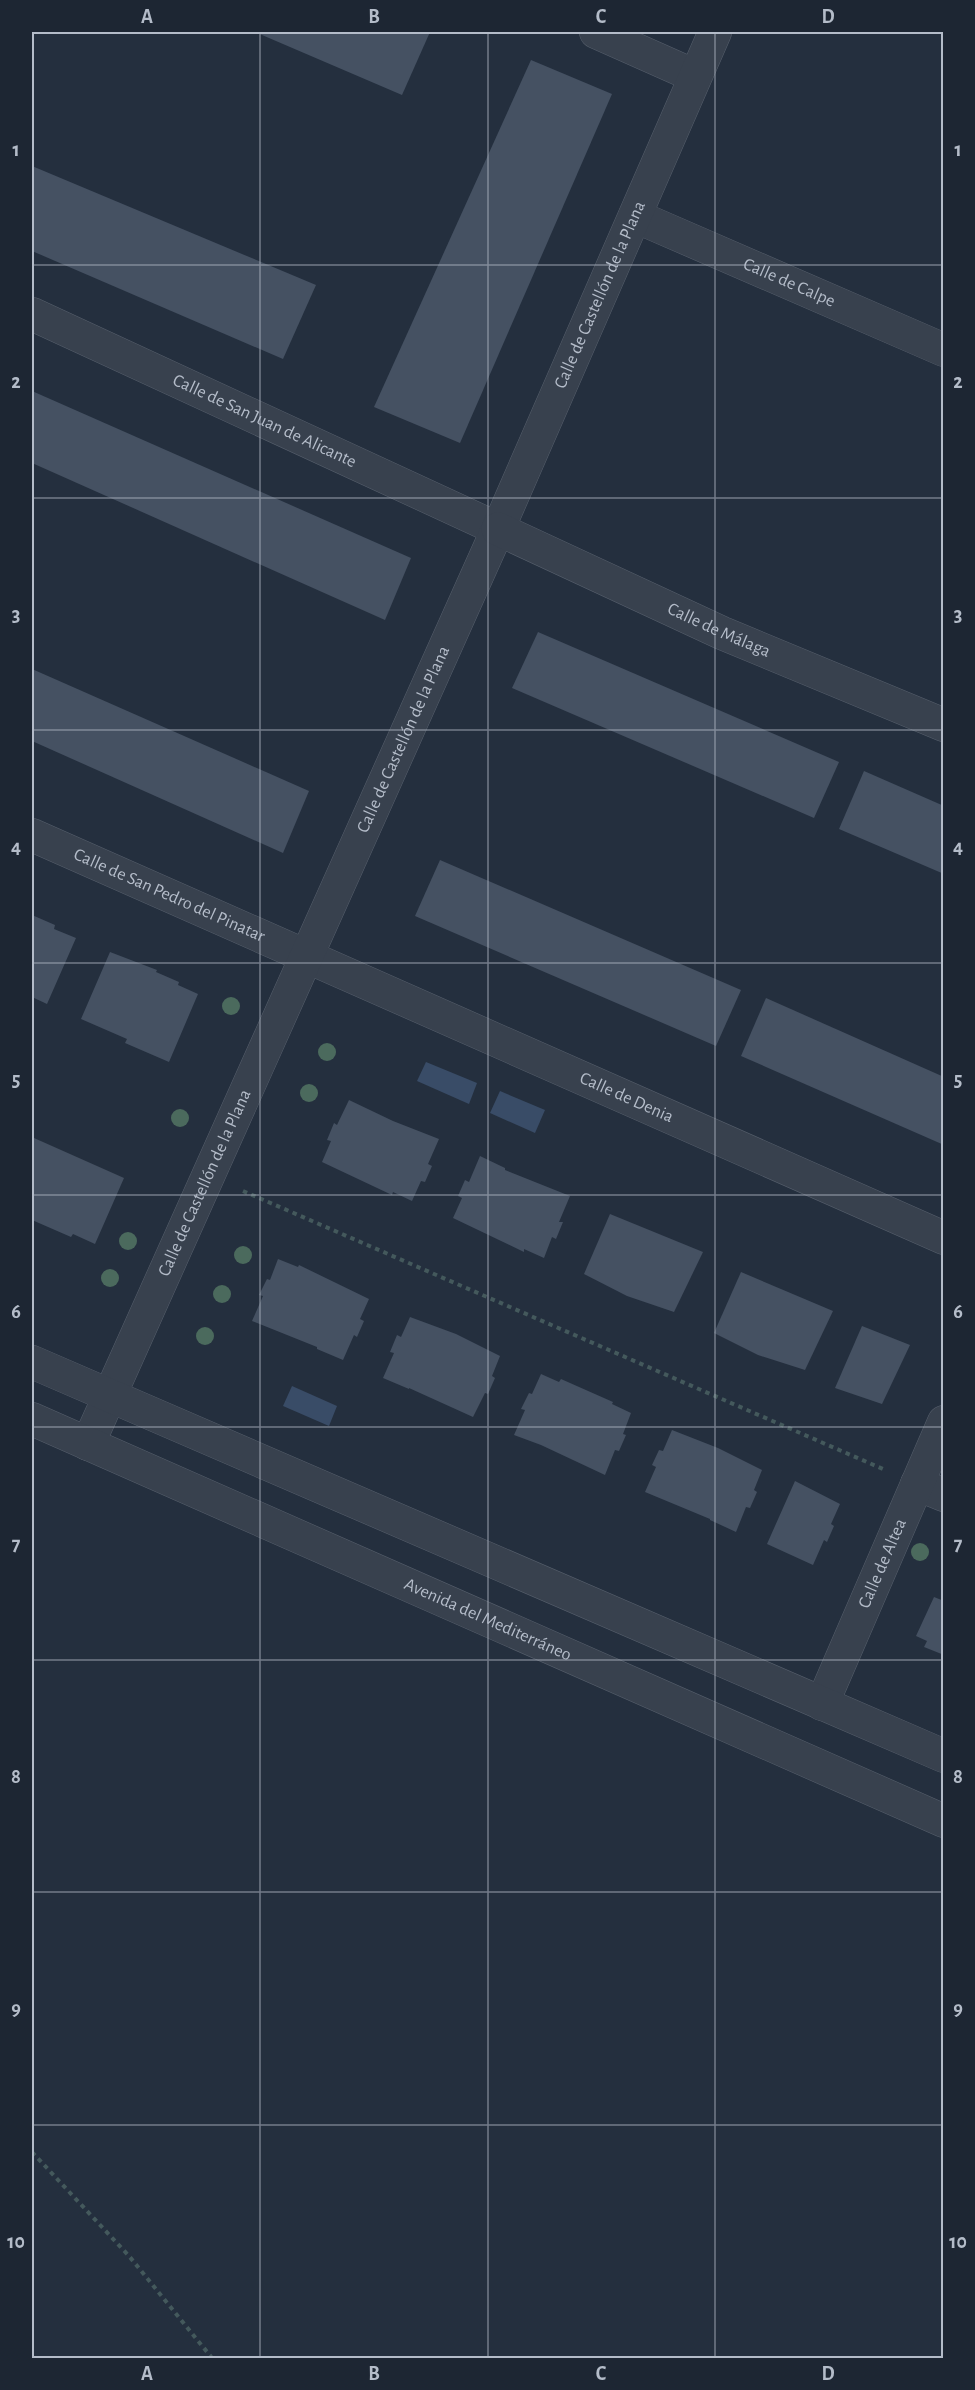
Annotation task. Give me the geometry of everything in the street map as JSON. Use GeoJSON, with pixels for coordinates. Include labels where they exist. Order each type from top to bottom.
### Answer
{"type":"FeatureCollection","features":[{"type":"Feature","properties":{"kind":"street"},"geometry":{"type":"LineString","coordinates":[[596,32],[695,76]]}},
{"type":"Feature","properties":{"kind":"street","name":"Calle de Castellón de la Plana"},"geometry":{"type":"LineString","coordinates":[[88,1444],[308,957],[715,32]]}},
{"type":"Feature","properties":{"kind":"street","name":"Calle de Calpe"},"geometry":{"type":"LineString","coordinates":[[635,216],[944,350]]}},
{"type":"Feature","properties":{"kind":"street","name":"Calle de San Juan de Alicante"},"geometry":{"type":"LineString","coordinates":[[32,314],[498,528]]}},
{"type":"Feature","properties":{"kind":"street","name":"Calle de Málaga"},"geometry":{"type":"LineString","coordinates":[[498,528],[722,633],[944,725]]}},
{"type":"Feature","properties":{"kind":"street","name":"Calle de San Pedro del Pinatar"},"geometry":{"type":"LineString","coordinates":[[32,835],[308,957]]}},
{"type":"Feature","properties":{"kind":"street","name":"Calle de Denia"},"geometry":{"type":"LineString","coordinates":[[308,957],[944,1238]]}},
{"type":"Feature","properties":{"kind":"street"},"geometry":{"type":"LineString","coordinates":[[32,1362],[944,1756]]}},
{"type":"Feature","properties":{"kind":"street","name":"Avenida del Mediterráneo"},"geometry":{"type":"LineString","coordinates":[[32,1419],[944,1821]]}},
{"type":"Feature","properties":{"kind":"street","name":"Calle de Altea"},"geometry":{"type":"LineString","coordinates":[[822,1704],[930,1489],[944,1422]]}},
{"type":"Feature","properties":{"kind":"path"},"geometry":{"type":"LineString","coordinates":[[209,1176],[930,1489]]}},
{"type":"Feature","properties":{"kind":"path"},"geometry":{"type":"LineString","coordinates":[[32,2152],[129,2256],[212,2358]]}},
{"type":"Feature","properties":{"kind":"water"},"geometry":{"type":"Polygon","coordinates":[[[426,1062],[477,1083],[469,1104],[417,1081],[426,1062]]]}},
{"type":"Feature","properties":{"kind":"water"},"geometry":{"type":"Polygon","coordinates":[[[500,1091],[545,1110],[535,1133],[490,1113],[500,1091]]]}},
{"type":"Feature","properties":{"kind":"water"},"geometry":{"type":"Polygon","coordinates":[[[292,1386],[337,1406],[329,1426],[283,1406],[292,1386]]]}},
{"type":"Feature","properties":{"kind":"building"},"geometry":{"type":"Polygon","coordinates":[[[255,32],[430,32],[402,95],[255,32]]]}},
{"type":"Feature","properties":{"kind":"building"},"geometry":{"type":"Polygon","coordinates":[[[531,60],[612,94],[460,443],[374,407],[531,60]]]}},
{"type":"Feature","properties":{"kind":"building"},"geometry":{"type":"Polygon","coordinates":[[[32,166],[316,285],[283,359],[32,251],[32,166]]]}},
{"type":"Feature","properties":{"kind":"building"},"geometry":{"type":"Polygon","coordinates":[[[32,391],[411,558],[385,620],[32,463],[32,391]]]}},
{"type":"Feature","properties":{"kind":"building"},"geometry":{"type":"Polygon","coordinates":[[[538,632],[839,762],[814,818],[512,688],[538,632]]]}},
{"type":"Feature","properties":{"kind":"building"},"geometry":{"type":"Polygon","coordinates":[[[32,669],[309,791],[283,853],[32,741],[32,669]]]}},
{"type":"Feature","properties":{"kind":"building"},"geometry":{"type":"Polygon","coordinates":[[[864,771],[944,806],[944,874],[839,829],[864,771]]]}},
{"type":"Feature","properties":{"kind":"building"},"geometry":{"type":"Polygon","coordinates":[[[440,860],[741,990],[716,1046],[415,916],[440,860]]]}},
{"type":"Feature","properties":{"kind":"building"},"geometry":{"type":"Polygon","coordinates":[[[32,915],[55,925],[54,929],[76,938],[47,1004],[32,997],[32,915]]]}},
{"type":"Feature","properties":{"kind":"building"},"geometry":{"type":"Polygon","coordinates":[[[110,952],[157,970],[156,972],[179,982],[178,985],[198,994],[169,1062],[125,1043],[127,1039],[81,1019],[110,952]]]}},
{"type":"Feature","properties":{"kind":"building"},"geometry":{"type":"Polygon","coordinates":[[[766,998],[944,1077],[944,1145],[741,1056],[766,998]]]}},
{"type":"Feature","properties":{"kind":"building"},"geometry":{"type":"Polygon","coordinates":[[[349,1100],[439,1139],[428,1164],[432,1166],[425,1182],[421,1181],[412,1201],[393,1192],[392,1195],[322,1162],[331,1141],[327,1140],[334,1123],[337,1125],[349,1100]]]}},
{"type":"Feature","properties":{"kind":"building"},"geometry":{"type":"Polygon","coordinates":[[[34,1138],[124,1178],[95,1244],[73,1234],[71,1237],[32,1220],[32,1144],[34,1138]]]}},
{"type":"Feature","properties":{"kind":"building"},"geometry":{"type":"Polygon","coordinates":[[[480,1156],[505,1170],[570,1196],[559,1222],[563,1222],[556,1239],[552,1237],[544,1258],[524,1249],[524,1252],[453,1218],[462,1198],[458,1196],[465,1180],[469,1182],[480,1156]]]}},
{"type":"Feature","properties":{"kind":"building"},"geometry":{"type":"Polygon","coordinates":[[[610,1214],[703,1252],[674,1312],[627,1296],[584,1274],[610,1214]]]}},
{"type":"Feature","properties":{"kind":"building"},"geometry":{"type":"Polygon","coordinates":[[[278,1259],[298,1267],[299,1265],[369,1299],[360,1319],[364,1321],[357,1337],[354,1335],[343,1360],[252,1321],[263,1296],[259,1295],[267,1279],[270,1280],[278,1259]]]}},
{"type":"Feature","properties":{"kind":"building"},"geometry":{"type":"Polygon","coordinates":[[[741,1272],[833,1311],[805,1370],[758,1355],[714,1333],[741,1272]]]}},
{"type":"Feature","properties":{"kind":"building"},"geometry":{"type":"Polygon","coordinates":[[[410,1317],[456,1334],[500,1356],[492,1376],[495,1378],[488,1394],[485,1393],[473,1417],[383,1378],[394,1353],[390,1352],[397,1335],[401,1337],[410,1317]]]}},
{"type":"Feature","properties":{"kind":"building"},"geometry":{"type":"Polygon","coordinates":[[[862,1326],[910,1345],[882,1404],[835,1388],[862,1326]]]}},
{"type":"Feature","properties":{"kind":"building"},"geometry":{"type":"Polygon","coordinates":[[[541,1374],[559,1382],[561,1379],[613,1402],[612,1404],[631,1413],[623,1434],[626,1435],[619,1451],[615,1450],[605,1475],[514,1435],[525,1410],[521,1409],[529,1393],[532,1394],[541,1374]]]}},
{"type":"Feature","properties":{"kind":"building"},"geometry":{"type":"Polygon","coordinates":[[[672,1430],[718,1448],[762,1470],[754,1490],[757,1492],[750,1508],[746,1507],[736,1532],[645,1492],[656,1467],[652,1465],[659,1450],[663,1451],[672,1430]]]}},
{"type":"Feature","properties":{"kind":"building"},"geometry":{"type":"Polygon","coordinates":[[[795,1481],[840,1504],[831,1524],[834,1526],[827,1542],[824,1540],[813,1565],[767,1544],[795,1481]]]}},
{"type":"Feature","properties":{"kind":"building"},"geometry":{"type":"Polygon","coordinates":[[[934,1597],[944,1601],[944,1655],[924,1647],[927,1641],[916,1636],[934,1597]]]}}]}
